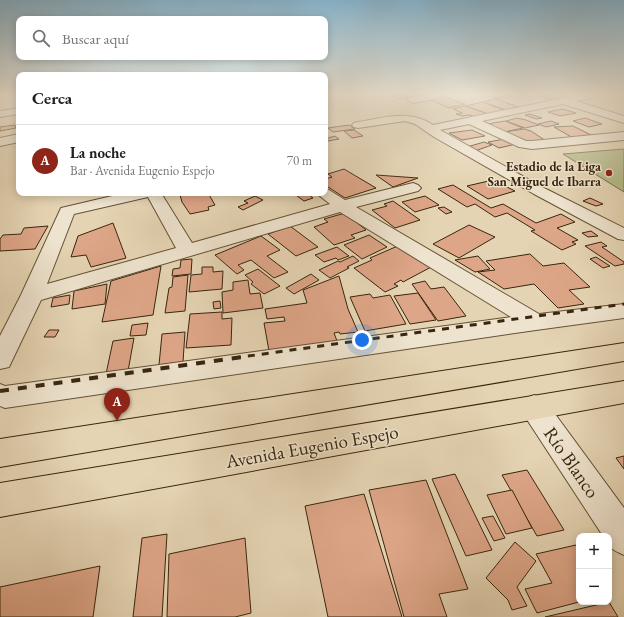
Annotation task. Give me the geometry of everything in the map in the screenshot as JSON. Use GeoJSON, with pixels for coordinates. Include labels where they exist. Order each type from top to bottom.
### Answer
{"type":"FeatureCollection","features":[{"type":"Feature","properties":{"kind":"main road"},"geometry":{"type":"LineString","coordinates":[[0,453],[624,352]]}},
{"type":"Feature","properties":{"kind":"main road","name":"Avenida Eugenio Espejo"},"geometry":{"type":"LineString","coordinates":[[0,500],[624,392]]}},
{"type":"Feature","properties":{"kind":"street"},"geometry":{"type":"LineString","coordinates":[[358,125],[366,124]]}},
{"type":"Feature","properties":{"kind":"street"},"geometry":{"type":"LineString","coordinates":[[423,124],[538,191],[624,235]]}},
{"type":"Feature","properties":{"kind":"street"},"geometry":{"type":"LineString","coordinates":[[430,129],[457,124]]}},
{"type":"Feature","properties":{"kind":"street"},"geometry":{"type":"LineString","coordinates":[[477,124],[524,144],[532,145],[624,136]]}},
{"type":"Feature","properties":{"kind":"street"},"geometry":{"type":"LineString","coordinates":[[0,142],[16,139]]}},
{"type":"Feature","properties":{"kind":"street"},"geometry":{"type":"LineString","coordinates":[[32,295],[342,206],[413,188]]}},
{"type":"Feature","properties":{"kind":"street"},"geometry":{"type":"LineString","coordinates":[[0,360],[32,295],[67,211],[132,196]]}},
{"type":"Feature","properties":{"kind":"street"},"geometry":{"type":"LineString","coordinates":[[155,196],[187,250]]}},
{"type":"Feature","properties":{"kind":"street"},"geometry":{"type":"LineString","coordinates":[[328,196],[342,206],[536,322]]}},
{"type":"Feature","properties":{"kind":"street"},"geometry":{"type":"LineString","coordinates":[[0,395],[5,397],[536,322],[624,311]]}},
{"type":"Feature","properties":{"kind":"street","name":"Río Blanco"},"geometry":{"type":"LineString","coordinates":[[534,407],[624,537]]}},
{"type":"Feature","properties":{"kind":"green space","name":"Estadio de la Liga San Miguel de Ibarra"},"geometry":{"type":"Polygon","coordinates":[[[624,149],[624,192],[563,154],[624,149]]]}},
{"type":"Feature","properties":{"kind":"building"},"geometry":{"type":"Polygon","coordinates":[[[487,124],[512,124],[523,128],[504,132],[487,124]]]}},
{"type":"Feature","properties":{"kind":"building"},"geometry":{"type":"Polygon","coordinates":[[[514,124],[539,125],[525,128],[514,124]]]}},
{"type":"Feature","properties":{"kind":"building"},"geometry":{"type":"Polygon","coordinates":[[[538,124],[558,124],[559,124],[546,127],[538,124]]]}},
{"type":"Feature","properties":{"kind":"building"},"geometry":{"type":"Polygon","coordinates":[[[580,124],[602,124],[589,127],[580,124]]]}},
{"type":"Feature","properties":{"kind":"building"},"geometry":{"type":"Polygon","coordinates":[[[15,125],[16,128],[0,131],[0,127],[15,125]]]}},
{"type":"Feature","properties":{"kind":"building"},"geometry":{"type":"Polygon","coordinates":[[[349,125],[355,129],[333,132],[328,128],[349,125]]]}},
{"type":"Feature","properties":{"kind":"building"},"geometry":{"type":"Polygon","coordinates":[[[573,126],[593,136],[573,138],[554,127],[573,126]]]}},
{"type":"Feature","properties":{"kind":"building"},"geometry":{"type":"Polygon","coordinates":[[[524,129],[531,131],[546,141],[532,143],[505,132],[524,129]]]}},
{"type":"Feature","properties":{"kind":"building"},"geometry":{"type":"Polygon","coordinates":[[[354,130],[363,136],[352,138],[344,131],[354,130]]]}},
{"type":"Feature","properties":{"kind":"building"},"geometry":{"type":"Polygon","coordinates":[[[472,130],[485,136],[462,140],[449,133],[472,130]]]}},
{"type":"Feature","properties":{"kind":"building"},"geometry":{"type":"Polygon","coordinates":[[[335,136],[339,139],[328,141],[328,138],[335,136]]]}},
{"type":"Feature","properties":{"kind":"building"},"geometry":{"type":"Polygon","coordinates":[[[505,139],[516,144],[499,148],[488,142],[505,139]]]}},
{"type":"Feature","properties":{"kind":"building"},"geometry":{"type":"Polygon","coordinates":[[[484,142],[492,145],[475,151],[467,147],[484,142]]]}},
{"type":"Feature","properties":{"kind":"building"},"geometry":{"type":"Polygon","coordinates":[[[344,169],[376,188],[345,198],[328,187],[328,178],[332,177],[328,174],[344,169]]]}},
{"type":"Feature","properties":{"kind":"building"},"geometry":{"type":"Polygon","coordinates":[[[376,175],[418,178],[393,187],[376,175]]]}},
{"type":"Feature","properties":{"kind":"building"},"geometry":{"type":"Polygon","coordinates":[[[493,180],[515,191],[488,199],[467,186],[493,180]]]}},
{"type":"Feature","properties":{"kind":"building"},"geometry":{"type":"Polygon","coordinates":[[[453,185],[491,208],[503,204],[536,223],[561,214],[575,222],[557,228],[578,240],[572,242],[576,244],[562,250],[531,231],[535,230],[507,213],[495,217],[475,204],[467,207],[438,189],[453,185]]]}},
{"type":"Feature","properties":{"kind":"building"},"geometry":{"type":"Polygon","coordinates":[[[180,196],[210,196],[215,205],[208,207],[209,210],[190,214],[182,202],[180,196]]]}},
{"type":"Feature","properties":{"kind":"building"},"geometry":{"type":"Polygon","coordinates":[[[255,196],[263,200],[243,210],[238,207],[248,203],[244,201],[255,196]]]}},
{"type":"Feature","properties":{"kind":"building"},"geometry":{"type":"Polygon","coordinates":[[[297,196],[310,196],[313,198],[304,201],[297,196]]]}},
{"type":"Feature","properties":{"kind":"building"},"geometry":{"type":"Polygon","coordinates":[[[425,196],[439,205],[415,212],[402,202],[425,196]]]}},
{"type":"Feature","properties":{"kind":"building"},"geometry":{"type":"Polygon","coordinates":[[[590,198],[603,204],[596,206],[583,201],[590,198]]]}},
{"type":"Feature","properties":{"kind":"building"},"geometry":{"type":"Polygon","coordinates":[[[393,201],[420,220],[395,228],[372,210],[387,206],[384,204],[393,201]]]}},
{"type":"Feature","properties":{"kind":"building"},"geometry":{"type":"Polygon","coordinates":[[[444,207],[452,212],[446,214],[438,208],[444,207]]]}},
{"type":"Feature","properties":{"kind":"building"},"geometry":{"type":"Polygon","coordinates":[[[345,213],[366,230],[351,235],[355,238],[334,245],[314,227],[328,222],[324,219],[345,213]]]}},
{"type":"Feature","properties":{"kind":"building"},"geometry":{"type":"Polygon","coordinates":[[[113,223],[126,258],[91,267],[86,255],[71,257],[78,236],[113,223]]]}},
{"type":"Feature","properties":{"kind":"building"},"geometry":{"type":"Polygon","coordinates":[[[469,225],[495,237],[459,258],[433,244],[469,225]]]}},
{"type":"Feature","properties":{"kind":"building"},"geometry":{"type":"Polygon","coordinates":[[[48,226],[35,249],[0,251],[0,239],[3,235],[21,234],[24,228],[48,226]]]}},
{"type":"Feature","properties":{"kind":"building"},"geometry":{"type":"Polygon","coordinates":[[[290,226],[318,247],[296,256],[268,234],[290,226]]]}},
{"type":"Feature","properties":{"kind":"building"},"geometry":{"type":"Polygon","coordinates":[[[591,231],[598,236],[588,237],[582,233],[591,231]]]}},
{"type":"Feature","properties":{"kind":"building"},"geometry":{"type":"Polygon","coordinates":[[[369,235],[387,247],[362,259],[344,245],[369,235]]]}},
{"type":"Feature","properties":{"kind":"building"},"geometry":{"type":"Polygon","coordinates":[[[261,236],[280,250],[267,256],[288,272],[274,278],[251,260],[238,265],[244,270],[237,274],[215,255],[261,236]]]}},
{"type":"Feature","properties":{"kind":"building"},"geometry":{"type":"Polygon","coordinates":[[[601,242],[607,246],[602,247],[624,262],[624,264],[615,266],[585,246],[601,242]]]}},
{"type":"Feature","properties":{"kind":"building"},"geometry":{"type":"Polygon","coordinates":[[[400,245],[433,266],[403,282],[401,280],[394,284],[398,286],[385,292],[354,268],[372,260],[370,258],[400,245]]]}},
{"type":"Feature","properties":{"kind":"building"},"geometry":{"type":"Polygon","coordinates":[[[337,247],[349,256],[338,260],[336,258],[324,262],[315,255],[337,247]]]}},
{"type":"Feature","properties":{"kind":"building"},"geometry":{"type":"Polygon","coordinates":[[[530,254],[543,266],[564,263],[590,287],[569,290],[584,304],[558,308],[534,284],[504,289],[478,272],[495,270],[486,261],[530,254]]]}},
{"type":"Feature","properties":{"kind":"building"},"geometry":{"type":"Polygon","coordinates":[[[353,256],[359,261],[330,278],[319,270],[338,261],[340,262],[353,256]]]}},
{"type":"Feature","properties":{"kind":"building"},"geometry":{"type":"Polygon","coordinates":[[[478,256],[490,269],[475,272],[455,260],[478,256]]]}},
{"type":"Feature","properties":{"kind":"building"},"geometry":{"type":"Polygon","coordinates":[[[596,257],[610,266],[603,268],[590,259],[596,257]]]}},
{"type":"Feature","properties":{"kind":"building"},"geometry":{"type":"Polygon","coordinates":[[[192,259],[191,274],[172,276],[173,269],[180,268],[181,260],[192,259]]]}},
{"type":"Feature","properties":{"kind":"building"},"geometry":{"type":"Polygon","coordinates":[[[161,266],[153,315],[102,322],[111,281],[161,266]]]}},
{"type":"Feature","properties":{"kind":"building"},"geometry":{"type":"Polygon","coordinates":[[[202,267],[213,267],[213,272],[223,271],[222,289],[189,292],[191,275],[202,274],[202,267]]]}},
{"type":"Feature","properties":{"kind":"building"},"geometry":{"type":"Polygon","coordinates":[[[258,269],[280,286],[264,294],[251,284],[253,282],[245,275],[258,269]]]}},
{"type":"Feature","properties":{"kind":"building"},"geometry":{"type":"Polygon","coordinates":[[[311,274],[319,280],[294,294],[286,288],[311,274]]]}},
{"type":"Feature","properties":{"kind":"building"},"geometry":{"type":"Polygon","coordinates":[[[188,275],[185,311],[165,313],[169,288],[172,287],[173,277],[188,275]]]}},
{"type":"Feature","properties":{"kind":"building"},"geometry":{"type":"Polygon","coordinates":[[[339,276],[348,309],[358,332],[340,334],[339,332],[334,333],[337,341],[269,351],[264,323],[285,321],[284,317],[267,319],[265,309],[307,303],[303,290],[339,276]]]}},
{"type":"Feature","properties":{"kind":"building"},"geometry":{"type":"Polygon","coordinates":[[[248,280],[250,294],[260,293],[263,308],[223,313],[222,292],[233,290],[233,282],[248,280]]]}},
{"type":"Feature","properties":{"kind":"building"},"geometry":{"type":"Polygon","coordinates":[[[425,281],[431,289],[444,287],[466,316],[438,321],[412,284],[425,281]]]}},
{"type":"Feature","properties":{"kind":"building"},"geometry":{"type":"Polygon","coordinates":[[[107,284],[105,304],[72,309],[74,291],[107,284]]]}},
{"type":"Feature","properties":{"kind":"building"},"geometry":{"type":"Polygon","coordinates":[[[418,293],[436,320],[410,324],[394,296],[418,293]]]}},
{"type":"Feature","properties":{"kind":"building"},"geometry":{"type":"Polygon","coordinates":[[[370,294],[373,298],[390,295],[406,324],[365,331],[350,297],[370,294]]]}},
{"type":"Feature","properties":{"kind":"building"},"geometry":{"type":"Polygon","coordinates":[[[70,295],[69,304],[51,307],[53,298],[70,295]]]}},
{"type":"Feature","properties":{"kind":"building"},"geometry":{"type":"Polygon","coordinates":[[[220,301],[221,308],[214,309],[213,302],[220,301]]]}},
{"type":"Feature","properties":{"kind":"building"},"geometry":{"type":"Polygon","coordinates":[[[222,312],[222,319],[232,318],[231,345],[186,348],[190,314],[222,312]]]}},
{"type":"Feature","properties":{"kind":"building"},"geometry":{"type":"Polygon","coordinates":[[[148,323],[146,335],[130,336],[132,325],[148,323]]]}},
{"type":"Feature","properties":{"kind":"building"},"geometry":{"type":"Polygon","coordinates":[[[49,330],[59,330],[55,337],[44,337],[49,330]]]}},
{"type":"Feature","properties":{"kind":"building"},"geometry":{"type":"Polygon","coordinates":[[[185,332],[183,362],[159,365],[162,334],[185,332]]]}},
{"type":"Feature","properties":{"kind":"building"},"geometry":{"type":"Polygon","coordinates":[[[134,338],[128,371],[106,374],[113,341],[134,338]]]}},
{"type":"Feature","properties":{"kind":"building"},"geometry":{"type":"Polygon","coordinates":[[[624,456],[624,469],[616,458],[624,456]]]}},
{"type":"Feature","properties":{"kind":"building"},"geometry":{"type":"Polygon","coordinates":[[[527,470],[564,530],[537,536],[502,475],[527,470]]]}},
{"type":"Feature","properties":{"kind":"building"},"geometry":{"type":"Polygon","coordinates":[[[455,474],[492,550],[466,556],[432,479],[455,474]]]}},
{"type":"Feature","properties":{"kind":"building"},"geometry":{"type":"Polygon","coordinates":[[[426,480],[468,589],[439,594],[447,617],[404,617],[369,490],[426,480]]]}},
{"type":"Feature","properties":{"kind":"building"},"geometry":{"type":"Polygon","coordinates":[[[512,490],[532,528],[506,534],[487,495],[512,490]]]}},
{"type":"Feature","properties":{"kind":"building"},"geometry":{"type":"Polygon","coordinates":[[[364,494],[402,617],[328,617],[305,506],[364,494]]]}},
{"type":"Feature","properties":{"kind":"building"},"geometry":{"type":"Polygon","coordinates":[[[493,516],[505,538],[494,541],[482,518],[493,516]]]}},
{"type":"Feature","properties":{"kind":"building"},"geometry":{"type":"Polygon","coordinates":[[[167,534],[162,617],[133,617],[142,538],[167,534]]]}},
{"type":"Feature","properties":{"kind":"building"},"geometry":{"type":"Polygon","coordinates":[[[245,538],[251,613],[235,617],[167,617],[169,554],[245,538]]]}},
{"type":"Feature","properties":{"kind":"building"},"geometry":{"type":"Polygon","coordinates":[[[515,542],[536,561],[517,587],[527,606],[512,610],[508,600],[486,578],[515,542]]]}},
{"type":"Feature","properties":{"kind":"building"},"geometry":{"type":"Polygon","coordinates":[[[576,545],[576,603],[537,613],[525,589],[552,583],[536,554],[576,545]]]}},
{"type":"Feature","properties":{"kind":"building"},"geometry":{"type":"Polygon","coordinates":[[[100,566],[93,617],[0,617],[0,587],[100,566]]]}},
{"type":"Feature","properties":{"kind":"building"},"geometry":{"type":"Polygon","coordinates":[[[596,605],[611,605],[618,617],[545,617],[596,605]]]}},
{"type":"Feature","properties":{"kind":"railway"},"geometry":{"type":"LineString","coordinates":[[234,358],[624,304]]}},
{"type":"Feature","properties":{"kind":"railway"},"geometry":{"type":"LineString","coordinates":[[0,391],[242,357]]}},
{"type":"Feature","properties":{"kind":"place","name":"Estadio de la Liga San Miguel de Ibarra"},"geometry":{"type":"Point","coordinates":[609,173]}},
{"type":"Feature","properties":{"kind":"place","name":"La noche"},"geometry":{"type":"Point","coordinates":[117,421]}}]}
